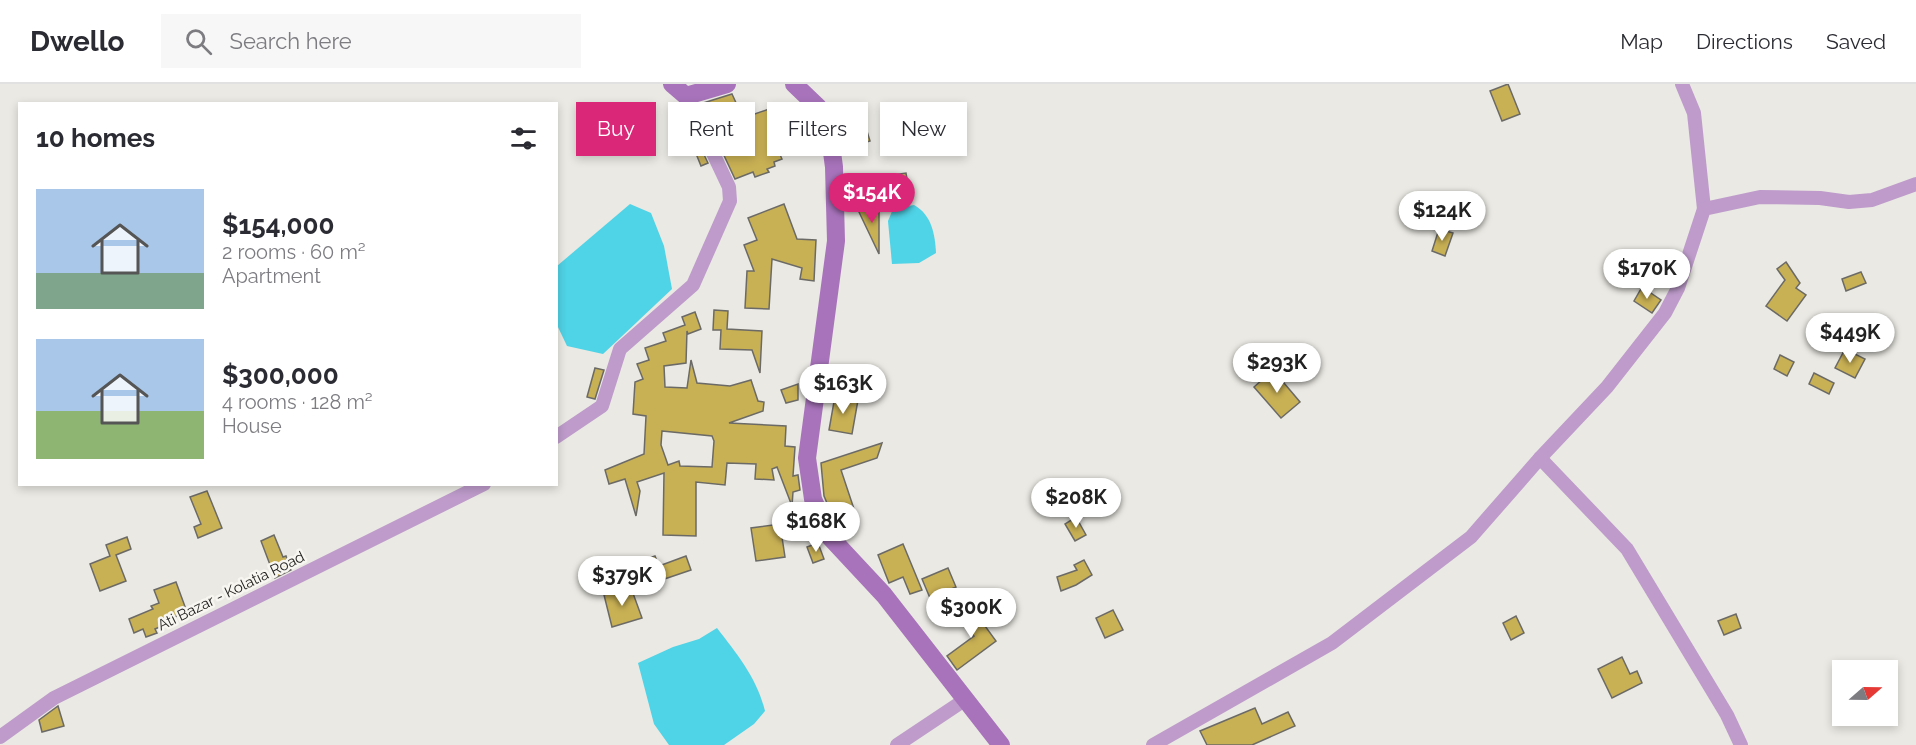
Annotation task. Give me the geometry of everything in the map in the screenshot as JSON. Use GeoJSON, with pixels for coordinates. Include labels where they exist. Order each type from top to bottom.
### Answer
{"type":"FeatureCollection","features":[{"type":"Feature","properties":{"kind":"main road"},"geometry":{"type":"LineString","coordinates":[[679,90],[727,84]]}},
{"type":"Feature","properties":{"kind":"main road"},"geometry":{"type":"LineString","coordinates":[[794,84],[818,107],[829,130],[834,167],[836,242],[807,458],[813,499],[829,536],[884,596],[1001,745]]}},
{"type":"Feature","properties":{"kind":"street"},"geometry":{"type":"LineString","coordinates":[[1153,745],[1332,643],[1471,537],[1539,458],[1607,387],[1665,313],[1678,288],[1704,209],[1694,113],[1682,84]]}},
{"type":"Feature","properties":{"kind":"street"},"geometry":{"type":"LineString","coordinates":[[558,436],[602,406],[620,349],[693,285],[730,201],[729,188],[679,90]]}},
{"type":"Feature","properties":{"kind":"street"},"geometry":{"type":"LineString","coordinates":[[1704,209],[1761,197],[1820,198],[1849,202],[1872,200],[1916,184]]}},
{"type":"Feature","properties":{"kind":"street"},"geometry":{"type":"LineString","coordinates":[[1539,458],[1627,549],[1727,716],[1741,745]]}},
{"type":"Feature","properties":{"kind":"street","name":"Ati Bazar - Kolatia Road"},"geometry":{"type":"LineString","coordinates":[[0,737],[54,698],[480,486]]}},
{"type":"Feature","properties":{"kind":"street"},"geometry":{"type":"LineString","coordinates":[[897,745],[966,699]]}},
{"type":"Feature","properties":{"kind":"water"},"geometry":{"type":"Polygon","coordinates":[[[630,204],[651,213],[664,246],[672,289],[603,354],[567,346],[558,327],[558,265],[630,204]]]}},
{"type":"Feature","properties":{"kind":"water"},"geometry":{"type":"Polygon","coordinates":[[[914,205],[929,220],[936,253],[919,263],[892,264],[888,221],[893,209],[914,205]]]}},
{"type":"Feature","properties":{"kind":"water"},"geometry":{"type":"Polygon","coordinates":[[[717,628],[752,677],[765,711],[754,724],[724,745],[669,745],[654,724],[638,663],[673,647],[699,639],[717,628]]]}},
{"type":"Feature","properties":{"kind":"building"},"geometry":{"type":"Polygon","coordinates":[[[1508,84],[1520,114],[1502,121],[1490,91],[1508,84]]]}},
{"type":"Feature","properties":{"kind":"building"},"geometry":{"type":"Polygon","coordinates":[[[732,94],[736,102],[706,102],[732,94]]]}},
{"type":"Feature","properties":{"kind":"building"},"geometry":{"type":"Polygon","coordinates":[[[767,110],[767,156],[781,156],[782,159],[774,162],[775,166],[767,169],[769,172],[755,177],[753,172],[735,179],[724,156],[755,156],[755,114],[767,110]]]}},
{"type":"Feature","properties":{"kind":"building"},"geometry":{"type":"Polygon","coordinates":[[[697,156],[705,156],[708,163],[701,166],[697,156]]]}},
{"type":"Feature","properties":{"kind":"building"},"geometry":{"type":"Polygon","coordinates":[[[906,173],[908,185],[881,189],[879,177],[906,173]]]}},
{"type":"Feature","properties":{"kind":"building"},"geometry":{"type":"Polygon","coordinates":[[[784,204],[797,239],[816,240],[814,281],[800,279],[802,268],[772,259],[769,309],[745,308],[747,271],[754,271],[744,245],[757,240],[748,218],[784,204]]]}},
{"type":"Feature","properties":{"kind":"building"},"geometry":{"type":"Polygon","coordinates":[[[879,208],[879,254],[858,210],[879,208]]]}},
{"type":"Feature","properties":{"kind":"building"},"geometry":{"type":"Polygon","coordinates":[[[1439,229],[1453,233],[1445,256],[1432,251],[1439,229]]]}},
{"type":"Feature","properties":{"kind":"building"},"geometry":{"type":"Polygon","coordinates":[[[1786,262],[1800,283],[1796,288],[1806,295],[1787,321],[1766,306],[1785,280],[1777,269],[1786,262]]]}},
{"type":"Feature","properties":{"kind":"building"},"geometry":{"type":"Polygon","coordinates":[[[1861,272],[1866,283],[1846,291],[1842,279],[1861,272]]]}},
{"type":"Feature","properties":{"kind":"building"},"geometry":{"type":"Polygon","coordinates":[[[1642,287],[1661,300],[1652,313],[1634,301],[1642,287]]]}},
{"type":"Feature","properties":{"kind":"building"},"geometry":{"type":"Polygon","coordinates":[[[714,310],[728,311],[727,329],[762,331],[760,373],[752,350],[720,349],[721,330],[713,330],[714,310]]]}},
{"type":"Feature","properties":{"kind":"building"},"geometry":{"type":"Polygon","coordinates":[[[695,312],[701,329],[688,334],[687,331],[686,363],[664,366],[665,387],[687,388],[691,360],[697,383],[730,386],[751,380],[758,401],[764,402],[763,411],[729,423],[786,426],[785,446],[795,447],[793,476],[798,475],[800,490],[793,492],[792,506],[777,467],[772,469],[774,480],[755,479],[756,464],[727,463],[725,485],[696,482],[696,536],[663,535],[664,473],[637,482],[640,491],[636,516],[625,479],[609,484],[605,470],[644,454],[646,416],[633,414],[635,382],[643,379],[637,364],[649,360],[645,348],[666,341],[663,333],[685,325],[682,317],[695,312]],[[662,431],[661,445],[668,465],[679,461],[680,466],[712,467],[714,441],[712,436],[662,431]]]}},
{"type":"Feature","properties":{"kind":"building"},"geometry":{"type":"Polygon","coordinates":[[[1834,331],[1848,338],[1843,348],[1829,341],[1834,331]]]}},
{"type":"Feature","properties":{"kind":"building"},"geometry":{"type":"Polygon","coordinates":[[[1845,349],[1865,359],[1855,378],[1835,368],[1845,349]]]}},
{"type":"Feature","properties":{"kind":"building"},"geometry":{"type":"Polygon","coordinates":[[[1780,355],[1794,362],[1787,376],[1774,369],[1780,355]]]}},
{"type":"Feature","properties":{"kind":"building"},"geometry":{"type":"Polygon","coordinates":[[[595,368],[604,370],[595,399],[587,397],[595,368]]]}},
{"type":"Feature","properties":{"kind":"building"},"geometry":{"type":"Polygon","coordinates":[[[1273,370],[1300,402],[1281,418],[1254,387],[1273,370]]]}},
{"type":"Feature","properties":{"kind":"building"},"geometry":{"type":"Polygon","coordinates":[[[1814,373],[1834,383],[1829,394],[1809,384],[1814,373]]]}},
{"type":"Feature","properties":{"kind":"building"},"geometry":{"type":"Polygon","coordinates":[[[798,384],[798,400],[786,403],[781,390],[798,384]]]}},
{"type":"Feature","properties":{"kind":"building"},"geometry":{"type":"Polygon","coordinates":[[[835,396],[858,400],[852,434],[829,430],[835,396]]]}},
{"type":"Feature","properties":{"kind":"building"},"geometry":{"type":"Polygon","coordinates":[[[882,443],[877,458],[841,470],[857,518],[836,524],[824,496],[821,463],[882,443]]]}},
{"type":"Feature","properties":{"kind":"building"},"geometry":{"type":"Polygon","coordinates":[[[207,491],[222,528],[198,538],[194,527],[201,524],[190,497],[207,491]]]}},
{"type":"Feature","properties":{"kind":"building"},"geometry":{"type":"Polygon","coordinates":[[[1076,517],[1086,535],[1075,541],[1065,524],[1076,517]]]}},
{"type":"Feature","properties":{"kind":"building"},"geometry":{"type":"Polygon","coordinates":[[[780,524],[785,557],[756,561],[751,528],[780,524]]]}},
{"type":"Feature","properties":{"kind":"building"},"geometry":{"type":"Polygon","coordinates":[[[274,535],[291,570],[275,578],[261,541],[274,535]]]}},
{"type":"Feature","properties":{"kind":"building"},"geometry":{"type":"Polygon","coordinates":[[[127,537],[131,549],[116,555],[126,581],[100,591],[90,564],[110,556],[106,545],[127,537]]]}},
{"type":"Feature","properties":{"kind":"building"},"geometry":{"type":"Polygon","coordinates":[[[818,543],[824,559],[813,563],[807,547],[818,543]]]}},
{"type":"Feature","properties":{"kind":"building"},"geometry":{"type":"Polygon","coordinates":[[[903,544],[922,590],[910,594],[903,577],[889,583],[878,555],[903,544]]]}},
{"type":"Feature","properties":{"kind":"building"},"geometry":{"type":"Polygon","coordinates":[[[655,556],[659,566],[686,556],[691,570],[638,588],[630,565],[655,556]]]}},
{"type":"Feature","properties":{"kind":"building"},"geometry":{"type":"Polygon","coordinates":[[[1084,560],[1092,575],[1061,591],[1057,577],[1077,570],[1074,565],[1084,560]]]}},
{"type":"Feature","properties":{"kind":"building"},"geometry":{"type":"Polygon","coordinates":[[[948,568],[956,587],[930,598],[922,579],[948,568]]]}},
{"type":"Feature","properties":{"kind":"building"},"geometry":{"type":"Polygon","coordinates":[[[176,582],[187,612],[165,621],[167,624],[155,629],[157,633],[146,637],[143,629],[134,633],[129,619],[153,609],[151,606],[159,603],[154,590],[176,582]]]}},
{"type":"Feature","properties":{"kind":"building"},"geometry":{"type":"Polygon","coordinates":[[[630,585],[642,618],[612,627],[604,595],[630,585]]]}},
{"type":"Feature","properties":{"kind":"building"},"geometry":{"type":"Polygon","coordinates":[[[969,604],[996,641],[957,670],[947,656],[974,636],[957,613],[969,604]]]}},
{"type":"Feature","properties":{"kind":"building"},"geometry":{"type":"Polygon","coordinates":[[[1113,610],[1123,630],[1105,638],[1096,618],[1113,610]]]}},
{"type":"Feature","properties":{"kind":"building"},"geometry":{"type":"Polygon","coordinates":[[[1736,614],[1741,628],[1724,635],[1718,621],[1736,614]]]}},
{"type":"Feature","properties":{"kind":"building"},"geometry":{"type":"Polygon","coordinates":[[[1516,616],[1524,633],[1511,640],[1503,623],[1516,616]]]}},
{"type":"Feature","properties":{"kind":"building"},"geometry":{"type":"Polygon","coordinates":[[[1622,657],[1630,674],[1637,671],[1642,683],[1612,698],[1598,669],[1622,657]]]}},
{"type":"Feature","properties":{"kind":"building"},"geometry":{"type":"Polygon","coordinates":[[[58,706],[64,726],[42,732],[39,720],[58,706]]]}},
{"type":"Feature","properties":{"kind":"building"},"geometry":{"type":"Polygon","coordinates":[[[1255,708],[1262,724],[1288,712],[1295,726],[1252,745],[1207,745],[1200,731],[1255,708]]]}}]}
